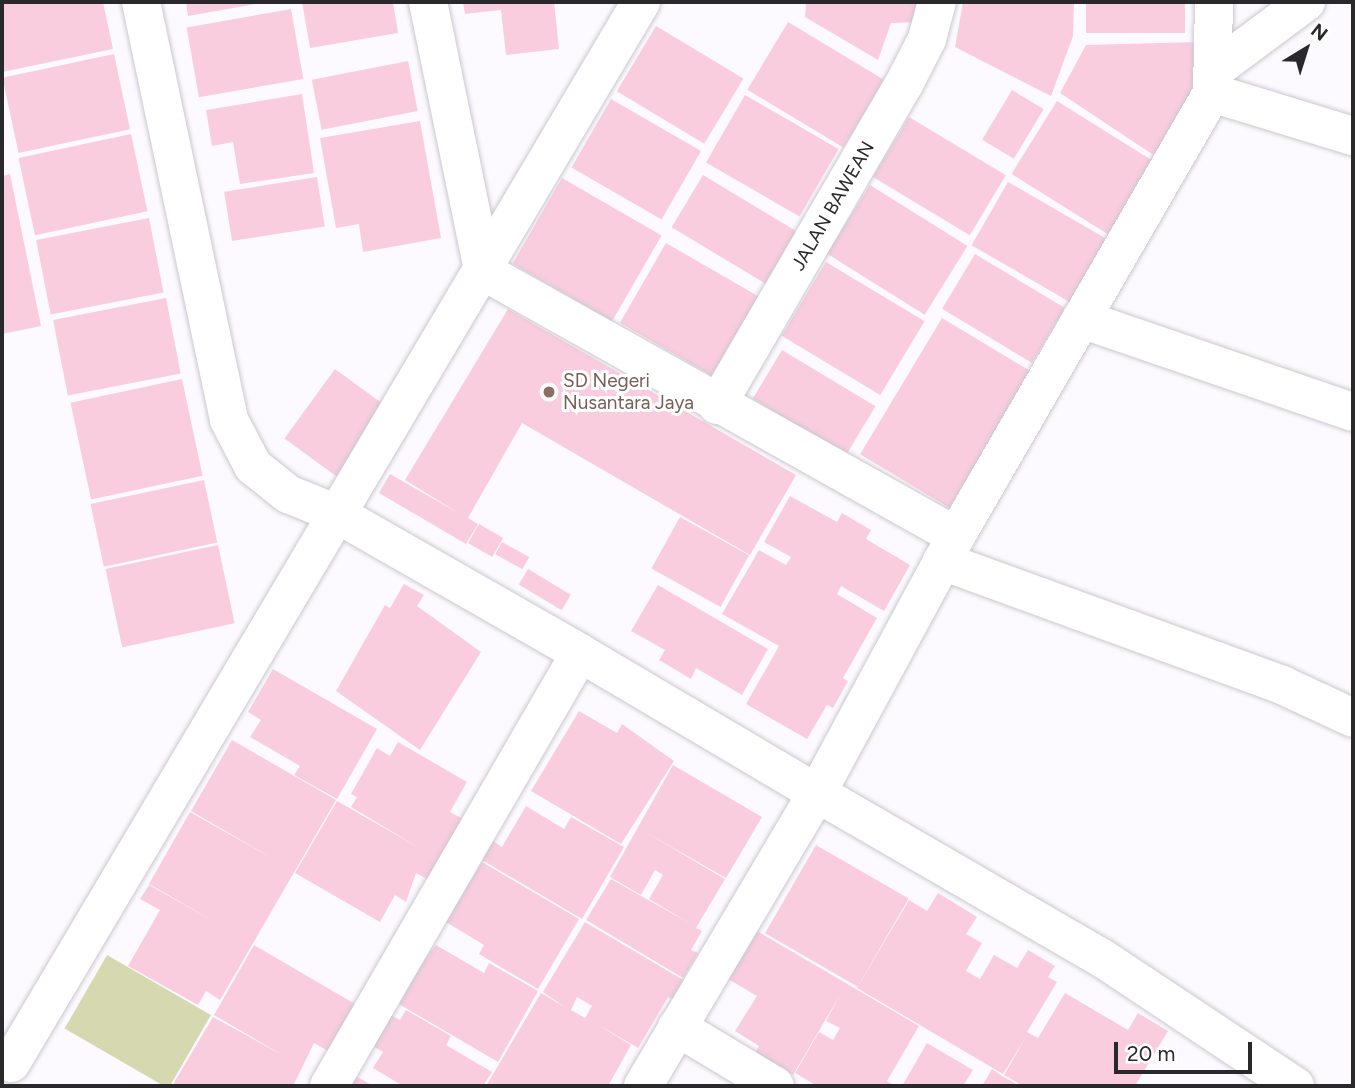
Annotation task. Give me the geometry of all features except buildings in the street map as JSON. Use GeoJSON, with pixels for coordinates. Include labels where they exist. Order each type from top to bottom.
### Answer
{"type":"FeatureCollection","features":[{"type":"Feature","properties":{"kind":"street"},"geometry":{"type":"LineString","coordinates":[[141,2],[229,420],[253,466],[288,494],[335,513],[1102,958],[1295,1086]]}},
{"type":"Feature","properties":{"kind":"street"},"geometry":{"type":"LineString","coordinates":[[428,2],[483,271],[717,405],[949,548],[1282,685],[1353,718]]}},
{"type":"Feature","properties":{"kind":"street"},"geometry":{"type":"LineString","coordinates":[[11,1063],[335,513],[483,271],[641,2]]}},
{"type":"Feature","properties":{"kind":"street","name":"JALAN BAWEAN"},"geometry":{"type":"LineString","coordinates":[[717,405],[904,84],[937,2]]}},
{"type":"Feature","properties":{"kind":"street"},"geometry":{"type":"LineString","coordinates":[[1212,82],[1214,2]]}},
{"type":"Feature","properties":{"kind":"street"},"geometry":{"type":"LineString","coordinates":[[643,1086],[817,793],[949,548],[1212,82],[1306,2]]}},
{"type":"Feature","properties":{"kind":"street"},"geometry":{"type":"LineString","coordinates":[[1212,82],[1353,136]]}},
{"type":"Feature","properties":{"kind":"street"},"geometry":{"type":"LineString","coordinates":[[1081,318],[1353,412]]}},
{"type":"Feature","properties":{"kind":"street"},"geometry":{"type":"LineString","coordinates":[[329,1086],[580,653]]}},
{"type":"Feature","properties":{"kind":"street"},"geometry":{"type":"LineString","coordinates":[[677,1027],[775,1086]]}},
{"type":"Feature","properties":{"kind":"green space"},"geometry":{"type":"Polygon","coordinates":[[[107,955],[211,1015],[170,1086],[164,1086],[65,1029],[107,955]]]}},
{"type":"Feature","properties":{"kind":"place","name":"SD Negeri Nusantara Jaya"},"geometry":{"type":"Point","coordinates":[549,392]}}]}
